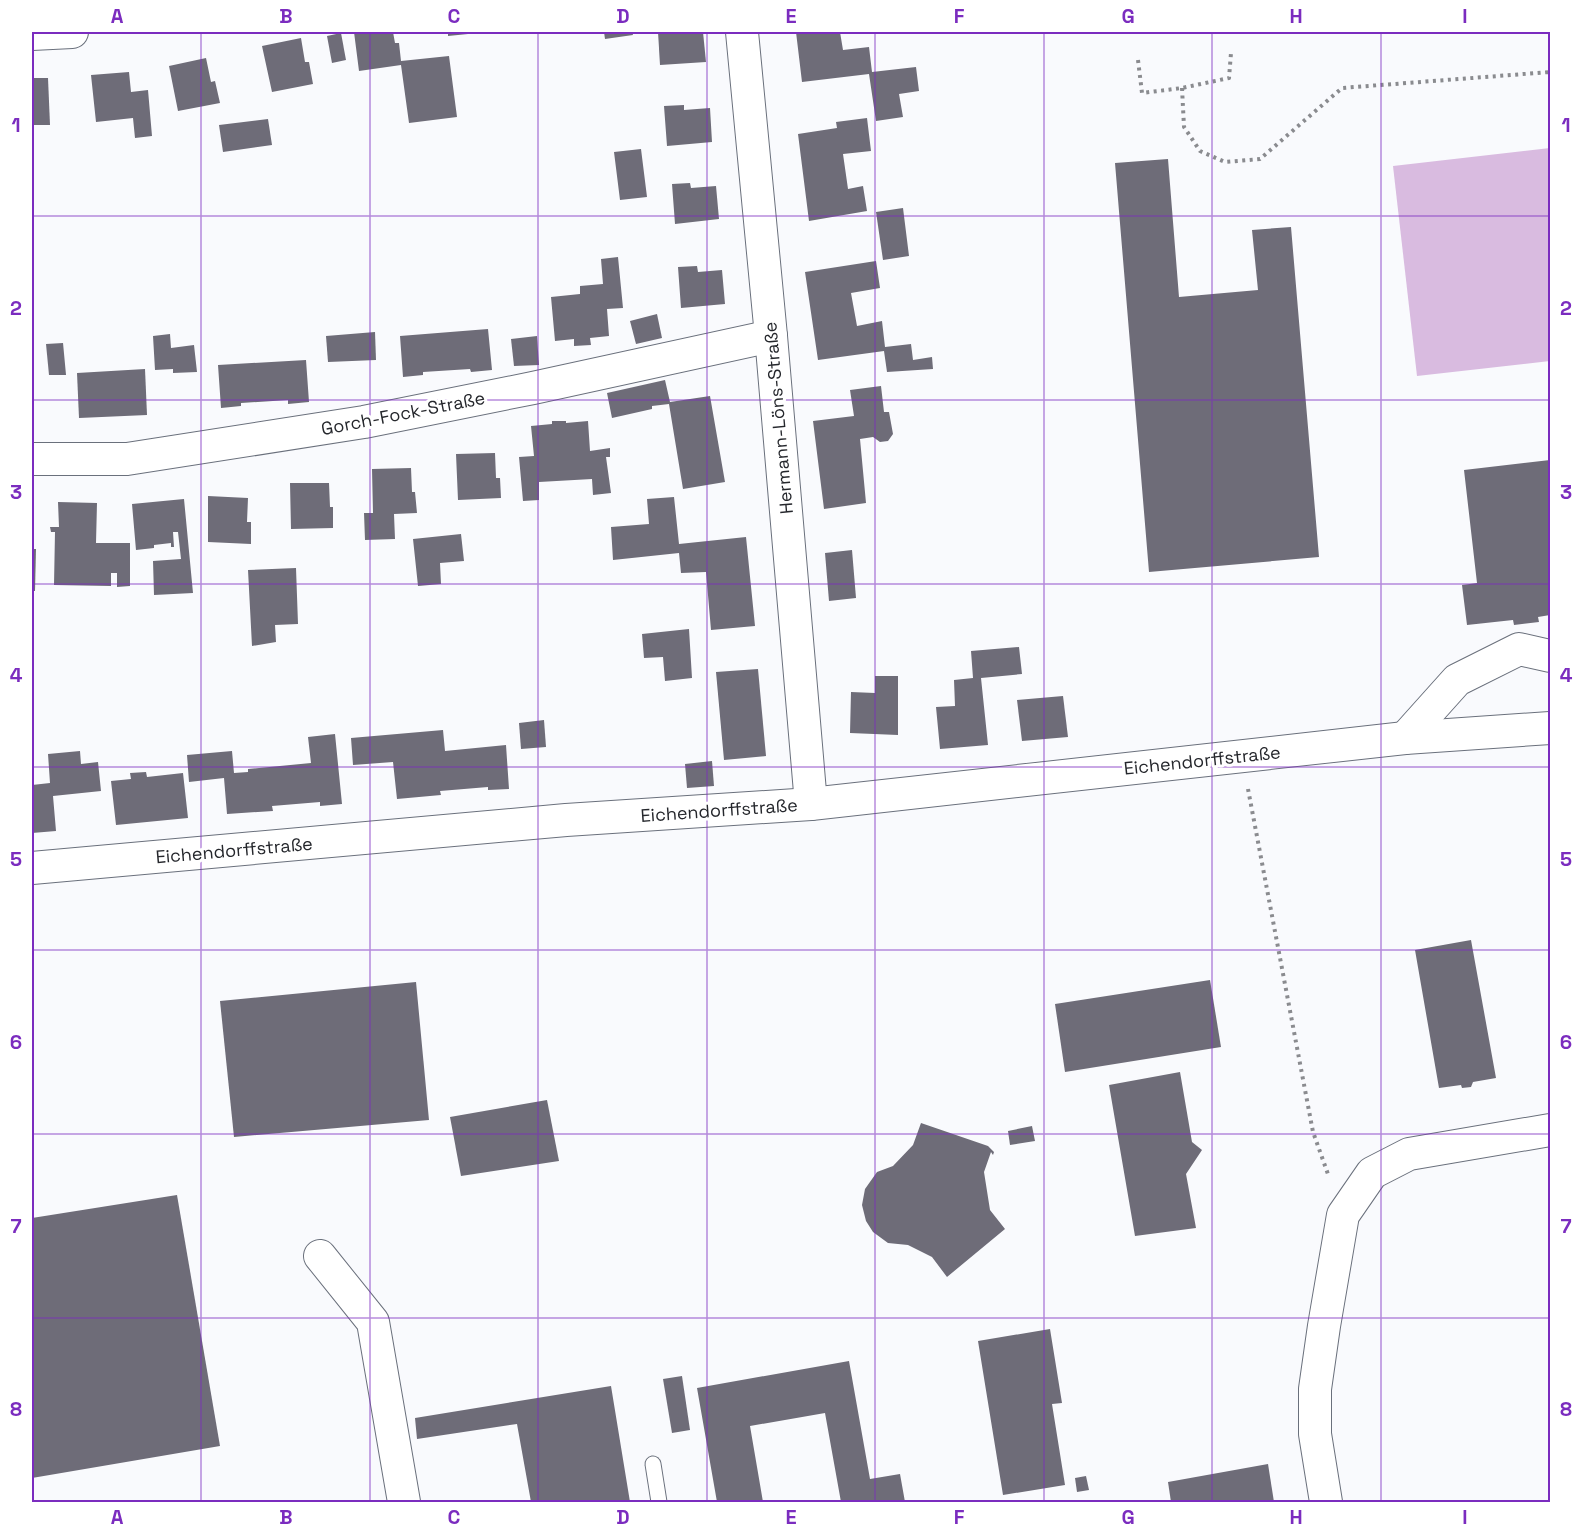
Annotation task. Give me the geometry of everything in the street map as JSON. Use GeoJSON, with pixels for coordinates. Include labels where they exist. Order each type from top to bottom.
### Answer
{"type":"FeatureCollection","features":[{"type":"Feature","properties":{"kind":"street"},"geometry":{"type":"LineString","coordinates":[[32,34],[72,32]]}},
{"type":"Feature","properties":{"kind":"street","name":"Hermann-Löns-Straße"},"geometry":{"type":"LineString","coordinates":[[742,32],[771,336],[811,804]]}},
{"type":"Feature","properties":{"kind":"street","name":"Gorch-Fock-Straße"},"geometry":{"type":"LineString","coordinates":[[32,459],[127,459],[364,422],[771,336]]}},
{"type":"Feature","properties":{"kind":"street"},"geometry":{"type":"LineString","coordinates":[[1405,738],[1457,680],[1519,649],[1551,656]]}},
{"type":"Feature","properties":{"kind":"street","name":"Eichendorffstraße"},"geometry":{"type":"LineString","coordinates":[[32,868],[566,820],[811,804],[1405,738],[1551,728]]}},
{"type":"Feature","properties":{"kind":"street"},"geometry":{"type":"LineString","coordinates":[[1326,1503],[1315,1434],[1315,1389],[1343,1215],[1372,1173],[1409,1154],[1551,1130]]}},
{"type":"Feature","properties":{"kind":"street"},"geometry":{"type":"LineString","coordinates":[[320,1256],[374,1322],[404,1503]]}},
{"type":"Feature","properties":{"kind":"lane"},"geometry":{"type":"LineString","coordinates":[[653,1464],[659,1503]]}},
{"type":"Feature","properties":{"kind":"path"},"geometry":{"type":"LineString","coordinates":[[1138,60],[1142,93],[1182,88],[1228,78],[1231,53]]}},
{"type":"Feature","properties":{"kind":"path"},"geometry":{"type":"LineString","coordinates":[[1182,88],[1184,127],[1200,151],[1225,162],[1260,159],[1342,88],[1551,72]]}},
{"type":"Feature","properties":{"kind":"path"},"geometry":{"type":"LineString","coordinates":[[1242,756],[1313,1132],[1343,1215]]}},
{"type":"Feature","properties":{"kind":"shaded area"},"geometry":{"type":"Polygon","coordinates":[[[1550,148],[1550,361],[1417,376],[1393,166],[1550,148]]]}},
{"type":"Feature","properties":{"kind":"building"},"geometry":{"type":"Polygon","coordinates":[[[354,32],[393,32],[395,43],[399,43],[401,61],[449,56],[457,117],[409,123],[401,65],[359,71],[354,32]]]}},
{"type":"Feature","properties":{"kind":"building"},"geometry":{"type":"Polygon","coordinates":[[[448,32],[478,32],[478,33],[448,36],[448,32]]]}},
{"type":"Feature","properties":{"kind":"building"},"geometry":{"type":"Polygon","coordinates":[[[604,32],[632,32],[633,35],[605,39],[604,32]]]}},
{"type":"Feature","properties":{"kind":"building"},"geometry":{"type":"Polygon","coordinates":[[[658,32],[703,32],[706,62],[660,65],[658,32]]]}},
{"type":"Feature","properties":{"kind":"building"},"geometry":{"type":"Polygon","coordinates":[[[796,32],[840,32],[843,50],[869,47],[872,72],[916,67],[919,91],[899,94],[903,117],[876,121],[869,74],[802,82],[796,32]]]}},
{"type":"Feature","properties":{"kind":"building"},"geometry":{"type":"Polygon","coordinates":[[[341,33],[346,60],[332,63],[327,36],[341,33]]]}},
{"type":"Feature","properties":{"kind":"building"},"geometry":{"type":"Polygon","coordinates":[[[301,38],[305,62],[309,62],[313,84],[272,92],[262,46],[301,38]]]}},
{"type":"Feature","properties":{"kind":"building"},"geometry":{"type":"Polygon","coordinates":[[[206,58],[211,82],[215,81],[220,103],[178,111],[169,66],[206,58]]]}},
{"type":"Feature","properties":{"kind":"building"},"geometry":{"type":"Polygon","coordinates":[[[129,72],[131,92],[148,90],[152,136],[135,138],[133,118],[96,122],[91,75],[129,72]]]}},
{"type":"Feature","properties":{"kind":"building"},"geometry":{"type":"Polygon","coordinates":[[[32,78],[48,78],[50,125],[32,125],[32,78]]]}},
{"type":"Feature","properties":{"kind":"building"},"geometry":{"type":"Polygon","coordinates":[[[684,105],[684,110],[710,108],[712,142],[667,146],[664,106],[684,105]]]}},
{"type":"Feature","properties":{"kind":"building"},"geometry":{"type":"Polygon","coordinates":[[[867,118],[871,151],[843,154],[848,189],[863,186],[867,211],[809,221],[798,134],[837,128],[836,122],[867,118]]]}},
{"type":"Feature","properties":{"kind":"building"},"geometry":{"type":"Polygon","coordinates":[[[268,119],[272,145],[223,152],[219,125],[268,119]]]}},
{"type":"Feature","properties":{"kind":"building"},"geometry":{"type":"Polygon","coordinates":[[[641,149],[647,197],[620,200],[614,152],[641,149]]]}},
{"type":"Feature","properties":{"kind":"building"},"geometry":{"type":"Polygon","coordinates":[[[1168,159],[1179,297],[1258,290],[1252,230],[1291,227],[1319,557],[1149,572],[1115,163],[1168,159]]]}},
{"type":"Feature","properties":{"kind":"building"},"geometry":{"type":"Polygon","coordinates":[[[690,183],[691,188],[716,186],[719,219],[675,224],[672,184],[690,183]]]}},
{"type":"Feature","properties":{"kind":"building"},"geometry":{"type":"Polygon","coordinates":[[[903,208],[909,256],[883,260],[876,212],[903,208]]]}},
{"type":"Feature","properties":{"kind":"building"},"geometry":{"type":"Polygon","coordinates":[[[618,257],[623,308],[607,309],[609,336],[590,338],[591,345],[574,346],[574,339],[555,341],[551,297],[580,294],[580,286],[603,284],[601,259],[618,257]]]}},
{"type":"Feature","properties":{"kind":"building"},"geometry":{"type":"Polygon","coordinates":[[[876,261],[880,288],[851,293],[857,326],[882,321],[885,347],[911,344],[913,360],[932,357],[933,369],[887,372],[884,351],[818,360],[805,272],[876,261]]]}},
{"type":"Feature","properties":{"kind":"building"},"geometry":{"type":"Polygon","coordinates":[[[697,266],[698,272],[722,270],[725,304],[681,308],[678,267],[697,266]]]}},
{"type":"Feature","properties":{"kind":"building"},"geometry":{"type":"Polygon","coordinates":[[[657,314],[662,338],[636,344],[630,321],[657,314]]]}},
{"type":"Feature","properties":{"kind":"building"},"geometry":{"type":"Polygon","coordinates":[[[488,329],[492,370],[423,372],[423,375],[403,377],[400,336],[488,329]]]}},
{"type":"Feature","properties":{"kind":"building"},"geometry":{"type":"Polygon","coordinates":[[[375,332],[376,360],[328,362],[326,336],[375,332]]]}},
{"type":"Feature","properties":{"kind":"building"},"geometry":{"type":"Polygon","coordinates":[[[170,334],[171,348],[194,345],[197,372],[173,373],[173,369],[155,370],[153,336],[170,334]]]}},
{"type":"Feature","properties":{"kind":"building"},"geometry":{"type":"Polygon","coordinates":[[[537,336],[539,365],[514,366],[511,339],[537,336]]]}},
{"type":"Feature","properties":{"kind":"building"},"geometry":{"type":"Polygon","coordinates":[[[63,343],[66,375],[49,375],[46,344],[63,343]]]}},
{"type":"Feature","properties":{"kind":"building"},"geometry":{"type":"Polygon","coordinates":[[[306,360],[309,402],[288,404],[288,400],[241,403],[241,406],[221,408],[218,365],[306,360]]]}},
{"type":"Feature","properties":{"kind":"building"},"geometry":{"type":"Polygon","coordinates":[[[145,369],[147,415],[79,418],[77,373],[145,369]]]}},
{"type":"Feature","properties":{"kind":"building"},"geometry":{"type":"Polygon","coordinates":[[[665,380],[670,402],[710,396],[725,482],[683,489],[669,404],[652,406],[652,409],[612,418],[607,393],[665,380]]]}},
{"type":"Feature","properties":{"kind":"building"},"geometry":{"type":"Polygon","coordinates":[[[881,386],[884,412],[889,412],[893,434],[888,441],[880,442],[873,437],[860,439],[866,503],[824,509],[813,421],[854,416],[850,390],[881,386]]]}},
{"type":"Feature","properties":{"kind":"building"},"geometry":{"type":"Polygon","coordinates":[[[552,421],[566,421],[566,423],[588,421],[590,451],[610,448],[610,457],[606,457],[611,493],[593,495],[592,479],[539,482],[539,500],[523,501],[519,457],[534,456],[531,426],[552,424],[552,421]]]}},
{"type":"Feature","properties":{"kind":"building"},"geometry":{"type":"Polygon","coordinates":[[[495,453],[496,478],[500,478],[501,498],[458,500],[456,454],[495,453]]]}},
{"type":"Feature","properties":{"kind":"building"},"geometry":{"type":"Polygon","coordinates":[[[1550,460],[1550,615],[1538,617],[1539,622],[1514,625],[1513,620],[1467,625],[1462,585],[1477,583],[1464,470],[1550,460]]]}},
{"type":"Feature","properties":{"kind":"building"},"geometry":{"type":"Polygon","coordinates":[[[411,468],[412,492],[415,492],[417,513],[394,514],[395,539],[365,540],[364,513],[373,513],[372,469],[411,468]]]}},
{"type":"Feature","properties":{"kind":"building"},"geometry":{"type":"Polygon","coordinates":[[[290,483],[329,483],[330,507],[333,507],[333,528],[291,529],[290,483]]]}},
{"type":"Feature","properties":{"kind":"building"},"geometry":{"type":"Polygon","coordinates":[[[208,496],[248,498],[247,522],[251,522],[251,544],[208,542],[208,496]]]}},
{"type":"Feature","properties":{"kind":"building"},"geometry":{"type":"Polygon","coordinates":[[[674,497],[679,544],[746,537],[755,626],[711,630],[706,572],[681,573],[679,553],[613,560],[611,527],[649,524],[647,499],[674,497]]]}},
{"type":"Feature","properties":{"kind":"building"},"geometry":{"type":"Polygon","coordinates":[[[184,499],[193,593],[154,595],[153,561],[181,559],[178,532],[173,532],[174,547],[171,547],[171,543],[136,550],[132,504],[184,499]]]}},
{"type":"Feature","properties":{"kind":"building"},"geometry":{"type":"Polygon","coordinates":[[[58,502],[97,503],[96,543],[130,543],[130,586],[117,587],[117,573],[111,573],[111,586],[54,585],[55,532],[51,532],[50,527],[59,527],[58,502]]]}},
{"type":"Feature","properties":{"kind":"building"},"geometry":{"type":"Polygon","coordinates":[[[461,534],[464,561],[440,563],[441,584],[418,586],[413,539],[461,534]]]}},
{"type":"Feature","properties":{"kind":"building"},"geometry":{"type":"Polygon","coordinates":[[[32,549],[36,549],[35,591],[32,591],[32,549]]]}},
{"type":"Feature","properties":{"kind":"building"},"geometry":{"type":"Polygon","coordinates":[[[852,550],[856,598],[829,601],[825,553],[852,550]]]}},
{"type":"Feature","properties":{"kind":"building"},"geometry":{"type":"Polygon","coordinates":[[[296,568],[298,624],[275,625],[276,642],[252,646],[248,570],[296,568]]]}},
{"type":"Feature","properties":{"kind":"building"},"geometry":{"type":"Polygon","coordinates":[[[689,629],[692,678],[665,681],[663,657],[644,658],[642,634],[689,629]]]}},
{"type":"Feature","properties":{"kind":"building"},"geometry":{"type":"Polygon","coordinates":[[[1019,647],[1022,674],[981,678],[988,745],[940,749],[936,707],[955,706],[954,680],[973,678],[971,651],[1019,647]]]}},
{"type":"Feature","properties":{"kind":"building"},"geometry":{"type":"Polygon","coordinates":[[[758,669],[766,756],[724,760],[716,672],[758,669]]]}},
{"type":"Feature","properties":{"kind":"building"},"geometry":{"type":"Polygon","coordinates":[[[875,676],[898,676],[898,735],[850,733],[851,692],[875,693],[875,676]]]}},
{"type":"Feature","properties":{"kind":"building"},"geometry":{"type":"Polygon","coordinates":[[[1063,696],[1068,737],[1022,741],[1017,700],[1063,696]]]}},
{"type":"Feature","properties":{"kind":"building"},"geometry":{"type":"Polygon","coordinates":[[[544,720],[546,747],[521,749],[519,723],[544,720]]]}},
{"type":"Feature","properties":{"kind":"building"},"geometry":{"type":"Polygon","coordinates":[[[443,730],[445,751],[506,745],[509,789],[488,790],[488,787],[440,791],[441,795],[397,799],[393,762],[353,765],[351,738],[443,730]]]}},
{"type":"Feature","properties":{"kind":"building"},"geometry":{"type":"Polygon","coordinates":[[[335,734],[342,804],[320,806],[320,802],[272,806],[273,811],[227,814],[224,778],[189,782],[187,755],[232,751],[234,773],[248,772],[248,769],[311,763],[308,737],[335,734]]]}},
{"type":"Feature","properties":{"kind":"building"},"geometry":{"type":"Polygon","coordinates":[[[80,751],[81,764],[98,762],[101,791],[53,796],[56,831],[32,833],[32,785],[50,783],[48,754],[80,751]]]}},
{"type":"Feature","properties":{"kind":"building"},"geometry":{"type":"Polygon","coordinates":[[[712,761],[714,786],[687,788],[685,764],[712,761]]]}},
{"type":"Feature","properties":{"kind":"building"},"geometry":{"type":"Polygon","coordinates":[[[146,772],[147,777],[183,773],[188,818],[116,825],[111,781],[131,779],[130,773],[146,772]]]}},
{"type":"Feature","properties":{"kind":"building"},"geometry":{"type":"Polygon","coordinates":[[[1471,940],[1496,1078],[1473,1082],[1471,1087],[1462,1088],[1461,1085],[1439,1088],[1415,950],[1471,940]]]}},
{"type":"Feature","properties":{"kind":"building"},"geometry":{"type":"Polygon","coordinates":[[[1210,980],[1221,1047],[1065,1072],[1055,1004],[1210,980]]]}},
{"type":"Feature","properties":{"kind":"building"},"geometry":{"type":"Polygon","coordinates":[[[416,982],[429,1120],[234,1137],[220,1001],[416,982]]]}},
{"type":"Feature","properties":{"kind":"building"},"geometry":{"type":"Polygon","coordinates":[[[1180,1072],[1192,1142],[1202,1150],[1186,1174],[1196,1228],[1135,1236],[1109,1085],[1180,1072]]]}},
{"type":"Feature","properties":{"kind":"building"},"geometry":{"type":"Polygon","coordinates":[[[547,1100],[559,1161],[461,1176],[450,1117],[547,1100]]]}},
{"type":"Feature","properties":{"kind":"building"},"geometry":{"type":"Polygon","coordinates":[[[921,1123],[988,1146],[994,1152],[993,1155],[991,1152],[984,1172],[990,1210],[1005,1229],[947,1277],[932,1257],[908,1245],[888,1243],[873,1232],[866,1221],[862,1205],[865,1189],[877,1172],[893,1166],[913,1145],[921,1123]]]}},
{"type":"Feature","properties":{"kind":"building"},"geometry":{"type":"Polygon","coordinates":[[[1032,1126],[1035,1141],[1010,1145],[1008,1131],[1032,1126]]]}},
{"type":"Feature","properties":{"kind":"building"},"geometry":{"type":"Polygon","coordinates":[[[177,1195],[220,1446],[32,1478],[32,1218],[177,1195]]]}},
{"type":"Feature","properties":{"kind":"building"},"geometry":{"type":"Polygon","coordinates":[[[1050,1329],[1062,1403],[1052,1404],[1065,1485],[1003,1495],[978,1341],[1050,1329]]]}},
{"type":"Feature","properties":{"kind":"building"},"geometry":{"type":"Polygon","coordinates":[[[849,1361],[870,1479],[900,1474],[905,1502],[841,1502],[825,1413],[750,1426],[763,1502],[717,1502],[697,1388],[849,1361]]]}},
{"type":"Feature","properties":{"kind":"building"},"geometry":{"type":"Polygon","coordinates":[[[682,1376],[690,1430],[672,1433],[663,1379],[682,1376]]]}},
{"type":"Feature","properties":{"kind":"building"},"geometry":{"type":"Polygon","coordinates":[[[611,1386],[630,1502],[531,1502],[517,1424],[417,1439],[415,1418],[611,1386]]]}},
{"type":"Feature","properties":{"kind":"building"},"geometry":{"type":"Polygon","coordinates":[[[1268,1464],[1274,1502],[1171,1502],[1168,1482],[1268,1464]]]}},
{"type":"Feature","properties":{"kind":"building"},"geometry":{"type":"Polygon","coordinates":[[[1086,1476],[1089,1490],[1077,1492],[1075,1478],[1086,1476]]]}}]}
